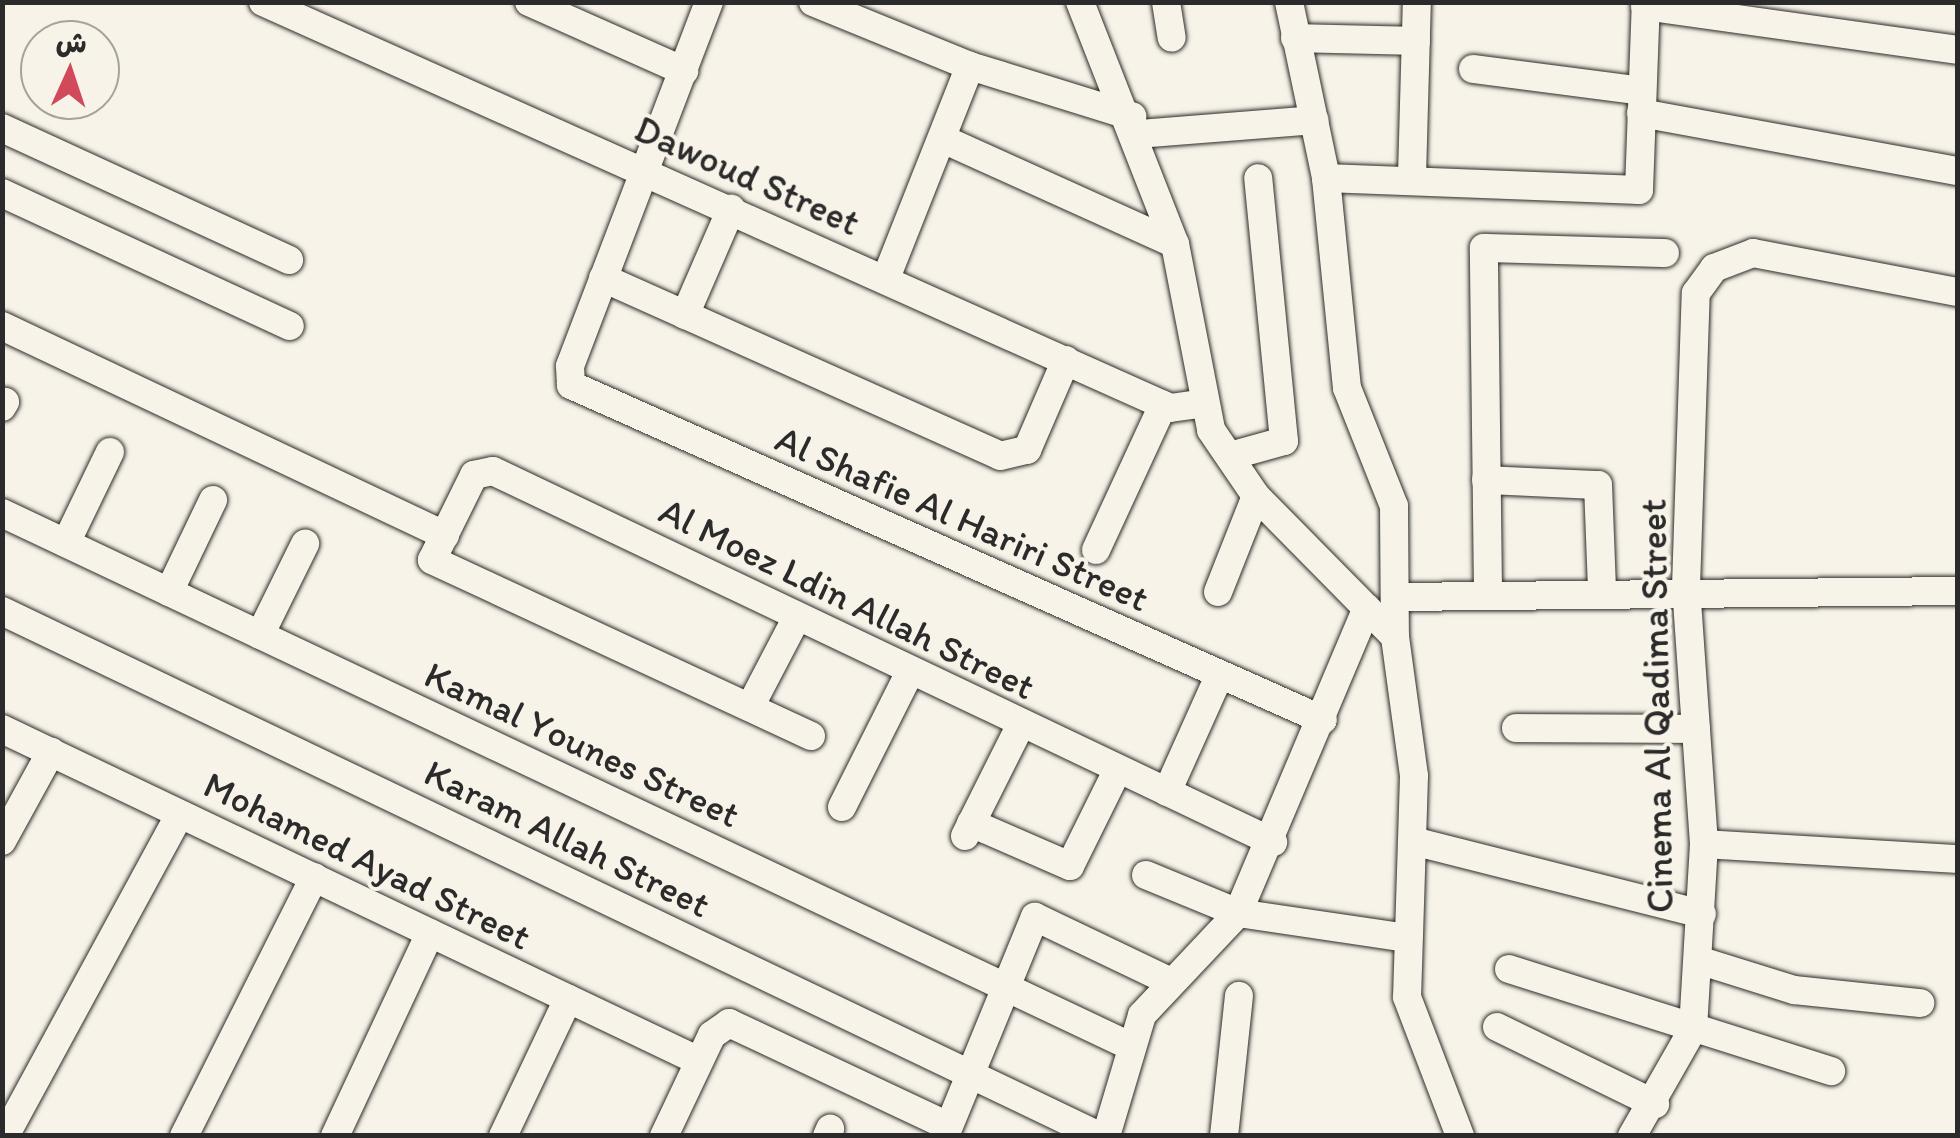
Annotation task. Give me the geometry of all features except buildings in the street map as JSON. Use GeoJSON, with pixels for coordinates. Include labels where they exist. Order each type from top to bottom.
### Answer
{"type":"FeatureCollection","features":[{"type":"Feature","properties":{"kind":"street","name":"Dawoud Street"},"geometry":{"type":"LineString","coordinates":[[263,2],[1163,404],[1200,404]]}},
{"type":"Feature","properties":{"kind":"street"},"geometry":{"type":"LineString","coordinates":[[529,2],[684,71]]}},
{"type":"Feature","properties":{"kind":"street"},"geometry":{"type":"LineString","coordinates":[[709,2],[603,278],[1000,456],[1027,450],[1066,360]]}},
{"type":"Feature","properties":{"kind":"street"},"geometry":{"type":"LineString","coordinates":[[813,2],[970,66],[1135,125],[1314,120]]}},
{"type":"Feature","properties":{"kind":"street"},"geometry":{"type":"LineString","coordinates":[[1080,2],[1135,125],[1175,244],[1200,404],[1256,496],[1396,637]]}},
{"type":"Feature","properties":{"kind":"street"},"geometry":{"type":"LineString","coordinates":[[1166,2],[1172,38]]}},
{"type":"Feature","properties":{"kind":"street"},"geometry":{"type":"LineString","coordinates":[[1289,2],[1326,178],[1341,358],[1390,486],[1396,637],[1414,776],[1408,938],[1410,1020],[1460,1136]]}},
{"type":"Feature","properties":{"kind":"street"},"geometry":{"type":"LineString","coordinates":[[1412,176],[1416,2]]}},
{"type":"Feature","properties":{"kind":"street"},"geometry":{"type":"LineString","coordinates":[[1326,178],[1412,176],[1639,190],[1646,4],[1958,50]]}},
{"type":"Feature","properties":{"kind":"street"},"geometry":{"type":"LineString","coordinates":[[1296,38],[1416,41]]}},
{"type":"Feature","properties":{"kind":"street"},"geometry":{"type":"LineString","coordinates":[[886,278],[945,140],[970,66]]}},
{"type":"Feature","properties":{"kind":"street"},"geometry":{"type":"LineString","coordinates":[[1474,70],[1958,171]]}},
{"type":"Feature","properties":{"kind":"street"},"geometry":{"type":"LineString","coordinates":[[2,128],[289,260]]}},
{"type":"Feature","properties":{"kind":"street"},"geometry":{"type":"LineString","coordinates":[[945,140],[1175,244]]}},
{"type":"Feature","properties":{"kind":"street"},"geometry":{"type":"LineString","coordinates":[[1230,456],[1284,440],[1258,178]]}},
{"type":"Feature","properties":{"kind":"street"},"geometry":{"type":"LineString","coordinates":[[2,193],[290,326]]}},
{"type":"Feature","properties":{"kind":"street"},"geometry":{"type":"LineString","coordinates":[[685,315],[731,209]]}},
{"type":"Feature","properties":{"kind":"street"},"geometry":{"type":"LineString","coordinates":[[1488,591],[1484,248],[1666,253]]}},
{"type":"Feature","properties":{"kind":"street","name":"Cinema Al Qadima Street"},"geometry":{"type":"LineString","coordinates":[[1632,1136],[1655,1104],[1693,1029],[1702,914],[1704,844],[1686,587],[1696,293],[1714,268],[1754,254],[1958,292]]}},
{"type":"Feature","properties":{"kind":"street","name":"Al Shafie Al Hariri Street"},"geometry":{"type":"LineString","coordinates":[[603,278],[571,385],[1323,720]]}},
{"type":"Feature","properties":{"kind":"street"},"geometry":{"type":"LineString","coordinates":[[2,326],[811,736]]}},
{"type":"Feature","properties":{"kind":"street"},"geometry":{"type":"LineString","coordinates":[[1096,550],[1163,404]]}},
{"type":"Feature","properties":{"kind":"street"},"geometry":{"type":"LineString","coordinates":[[66,543],[110,452]]}},
{"type":"Feature","properties":{"kind":"street","name":"Al Moez Ldin Allah Street"},"geometry":{"type":"LineString","coordinates":[[439,548],[474,475],[489,469],[1274,842]]}},
{"type":"Feature","properties":{"kind":"street"},"geometry":{"type":"LineString","coordinates":[[1486,480],[1598,484],[1602,589]]}},
{"type":"Feature","properties":{"kind":"street"},"geometry":{"type":"LineString","coordinates":[[1218,592],[1256,496]]}},
{"type":"Feature","properties":{"kind":"street"},"geometry":{"type":"LineString","coordinates":[[170,592],[213,500]]}},
{"type":"Feature","properties":{"kind":"street","name":"Kamal Younes Street"},"geometry":{"type":"LineString","coordinates":[[2,513],[1128,1046]]}},
{"type":"Feature","properties":{"kind":"street"},"geometry":{"type":"LineString","coordinates":[[260,635],[305,544]]}},
{"type":"Feature","properties":{"kind":"street"},"geometry":{"type":"LineString","coordinates":[[1396,596],[1686,587],[1958,590]]}},
{"type":"Feature","properties":{"kind":"street"},"geometry":{"type":"LineString","coordinates":[[1102,1136],[1128,1046],[1172,982],[1238,913],[1274,842],[1368,608]]}},
{"type":"Feature","properties":{"kind":"street","name":"Karam Allah Street"},"geometry":{"type":"LineString","coordinates":[[2,611],[1102,1136]]}},
{"type":"Feature","properties":{"kind":"street"},"geometry":{"type":"LineString","coordinates":[[750,707],[797,618]]}},
{"type":"Feature","properties":{"kind":"street"},"geometry":{"type":"LineString","coordinates":[[842,807],[910,672]]}},
{"type":"Feature","properties":{"kind":"street"},"geometry":{"type":"LineString","coordinates":[[1166,792],[1220,674]]}},
{"type":"Feature","properties":{"kind":"street"},"geometry":{"type":"LineString","coordinates":[[1021,724],[968,829],[1070,866],[1118,770]]}},
{"type":"Feature","properties":{"kind":"street"},"geometry":{"type":"LineString","coordinates":[[1516,728],[1696,730]]}},
{"type":"Feature","properties":{"kind":"street","name":"Mohamed Ayad Street"},"geometry":{"type":"LineString","coordinates":[[2,729],[698,1062]]}},
{"type":"Feature","properties":{"kind":"street"},"geometry":{"type":"LineString","coordinates":[[2,841],[51,752]]}},
{"type":"Feature","properties":{"kind":"street"},"geometry":{"type":"LineString","coordinates":[[5,1136],[180,814]]}},
{"type":"Feature","properties":{"kind":"street"},"geometry":{"type":"LineString","coordinates":[[1412,841],[1702,914]]}},
{"type":"Feature","properties":{"kind":"street"},"geometry":{"type":"LineString","coordinates":[[1704,844],[1958,859]]}},
{"type":"Feature","properties":{"kind":"street"},"geometry":{"type":"LineString","coordinates":[[1146,875],[1238,913],[1408,938]]}},
{"type":"Feature","properties":{"kind":"street"},"geometry":{"type":"LineString","coordinates":[[184,1136],[314,878]]}},
{"type":"Feature","properties":{"kind":"street"},"geometry":{"type":"LineString","coordinates":[[664,1136],[718,1026],[739,1026],[946,1131],[1005,985],[1041,915],[1172,982]]}},
{"type":"Feature","properties":{"kind":"street"},"geometry":{"type":"LineString","coordinates":[[335,1136],[430,933]]}},
{"type":"Feature","properties":{"kind":"street"},"geometry":{"type":"LineString","coordinates":[[1698,960],[1794,990],[1920,1004]]}},
{"type":"Feature","properties":{"kind":"street"},"geometry":{"type":"LineString","coordinates":[[1510,969],[1831,1071]]}},
{"type":"Feature","properties":{"kind":"street"},"geometry":{"type":"LineString","coordinates":[[1224,1136],[1238,996]]}},
{"type":"Feature","properties":{"kind":"street"},"geometry":{"type":"LineString","coordinates":[[503,1136],[568,999]]}},
{"type":"Feature","properties":{"kind":"street"},"geometry":{"type":"LineString","coordinates":[[1497,1028],[1655,1104]]}}]}
